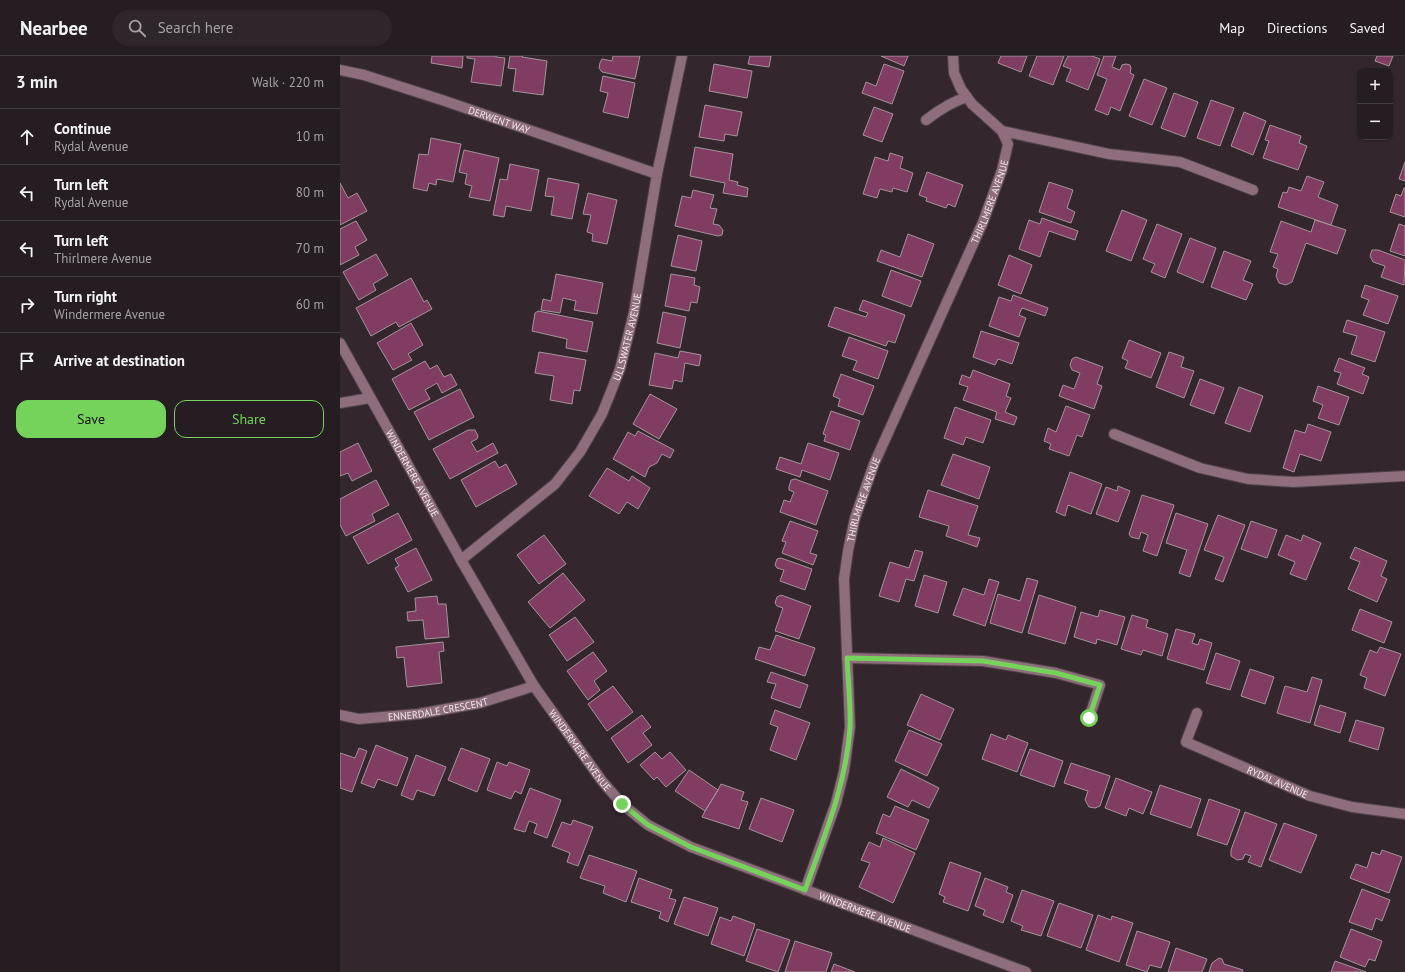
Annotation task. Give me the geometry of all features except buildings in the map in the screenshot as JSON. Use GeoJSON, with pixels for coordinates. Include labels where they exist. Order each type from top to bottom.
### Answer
{"type":"FeatureCollection","features":[{"type":"Feature","properties":{"kind":"street","name":"ULLSWATER AVENUE"},"geometry":{"type":"LineString","coordinates":[[460,560],[555,484],[580,452],[602,414],[620,369],[634,312],[657,174],[682,56]]}},
{"type":"Feature","properties":{"kind":"street"},"geometry":{"type":"LineString","coordinates":[[954,56],[954,72],[961,89],[972,104],[1002,131],[1109,154],[1180,162],[1253,190]]}},
{"type":"Feature","properties":{"kind":"street","name":"DERWENT WAY"},"geometry":{"type":"LineString","coordinates":[[340,70],[364,75],[442,100],[657,174]]}},
{"type":"Feature","properties":{"kind":"street"},"geometry":{"type":"LineString","coordinates":[[926,120],[941,108],[956,100],[967,97]]}},
{"type":"Feature","properties":{"kind":"street","name":"THIRLMERE AVENUE"},"geometry":{"type":"LineString","coordinates":[[805,890],[836,802],[844,771],[850,727],[844,579],[855,518],[874,464],[983,222],[1002,170],[1008,144],[1002,131]]}},
{"type":"Feature","properties":{"kind":"street","name":"WINDERMERE AVENUE"},"geometry":{"type":"LineString","coordinates":[[340,343],[460,560],[534,686],[602,781],[622,804],[648,825],[691,847],[1026,972]]}},
{"type":"Feature","properties":{"kind":"street"},"geometry":{"type":"LineString","coordinates":[[340,403],[370,398]]}},
{"type":"Feature","properties":{"kind":"street"},"geometry":{"type":"LineString","coordinates":[[1114,434],[1200,468],[1248,479],[1294,482],[1405,476]]}},
{"type":"Feature","properties":{"kind":"street"},"geometry":{"type":"LineString","coordinates":[[847,658],[983,661],[1056,673],[1100,685],[1089,718]]}},
{"type":"Feature","properties":{"kind":"street","name":"ENNERDALE CRESCENT"},"geometry":{"type":"LineString","coordinates":[[340,715],[359,719],[418,714],[480,704],[534,686]]}},
{"type":"Feature","properties":{"kind":"street","name":"RYDAL AVENUE"},"geometry":{"type":"LineString","coordinates":[[1197,713],[1186,742],[1310,796],[1352,807],[1405,814]]}},
{"type":"Feature","properties":{"kind":"route"},"geometry":{"type":"LineString","coordinates":[[622,804],[648,825],[691,847],[805,890],[836,802],[844,771],[850,727],[847,658],[983,661],[1056,673],[1100,685],[1089,718]]}}]}
